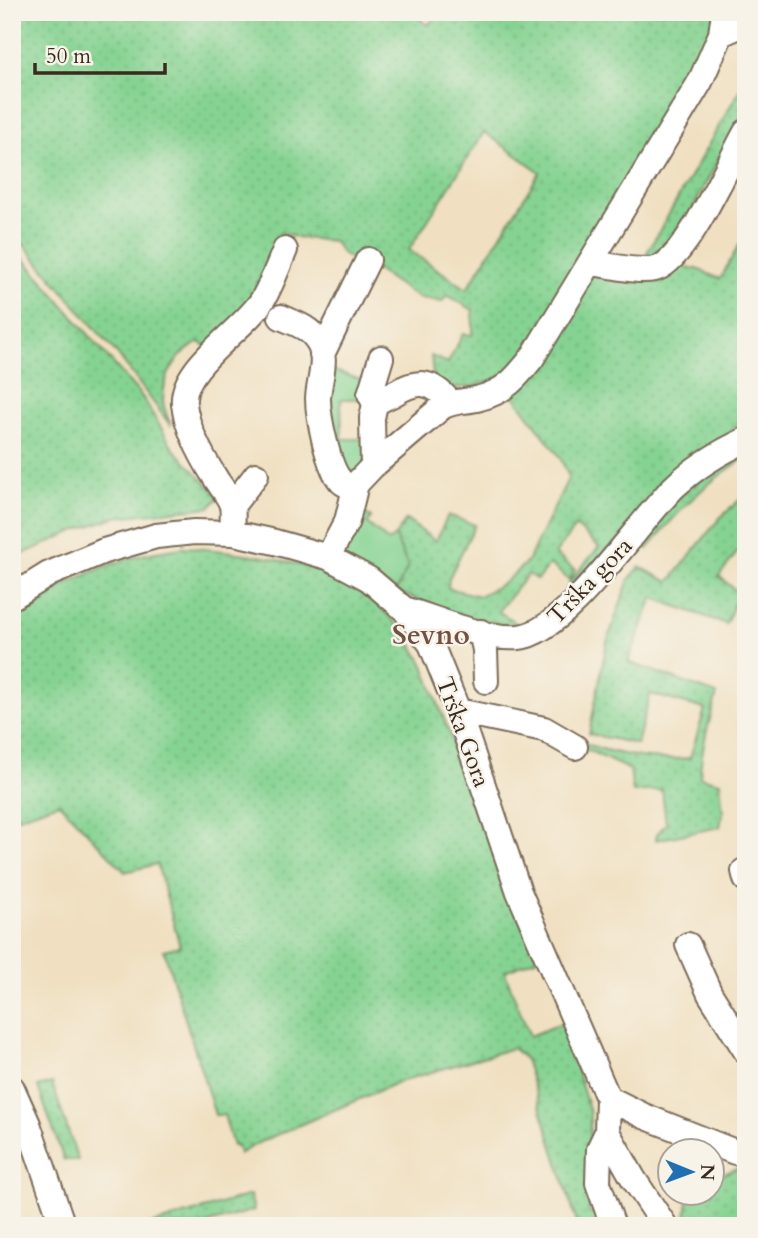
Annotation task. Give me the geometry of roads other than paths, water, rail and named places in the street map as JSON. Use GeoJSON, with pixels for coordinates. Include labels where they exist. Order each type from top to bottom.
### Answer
{"type":"FeatureCollection","features":[{"type":"Feature","properties":{"kind":"street"},"geometry":{"type":"LineString","coordinates":[[281,317],[307,329],[319,341],[322,354],[319,420],[332,467],[341,481],[350,486],[450,402],[480,398],[508,387],[532,358],[700,82],[722,23],[746,23]]}},
{"type":"Feature","properties":{"kind":"street"},"geometry":{"type":"LineString","coordinates":[[591,263],[655,269],[671,261],[695,227],[746,132]]}},
{"type":"Feature","properties":{"kind":"street"},"geometry":{"type":"LineString","coordinates":[[234,533],[232,506],[193,435],[184,406],[184,394],[201,365],[226,337],[253,314],[263,299],[285,250]]}},
{"type":"Feature","properties":{"kind":"street"},"geometry":{"type":"LineString","coordinates":[[322,354],[368,260]]}},
{"type":"Feature","properties":{"kind":"street"},"geometry":{"type":"LineString","coordinates":[[328,557],[365,475],[375,404],[370,394],[381,358]]}},
{"type":"Feature","properties":{"kind":"street"},"geometry":{"type":"LineString","coordinates":[[375,404],[407,386],[426,383],[440,391],[450,402]]}},
{"type":"Feature","properties":{"kind":"street","name":"Trška gora"},"geometry":{"type":"LineString","coordinates":[[404,609],[481,632],[519,637],[542,630],[625,547],[673,488],[704,463],[746,440]]}},
{"type":"Feature","properties":{"kind":"street"},"geometry":{"type":"LineString","coordinates":[[232,506],[256,475]]}},
{"type":"Feature","properties":{"kind":"street","name":"Trška Gora"},"geometry":{"type":"LineString","coordinates":[[12,597],[49,574],[104,551],[156,536],[194,532],[234,533],[328,557],[369,579],[404,609],[431,644],[458,711],[519,892],[608,1098],[607,1132],[599,1149],[598,1182],[613,1226]]}},
{"type":"Feature","properties":{"kind":"street"},"geometry":{"type":"LineString","coordinates":[[481,632],[485,650],[486,681]]}},
{"type":"Feature","properties":{"kind":"street"},"geometry":{"type":"LineString","coordinates":[[458,711],[544,729],[575,747]]}},
{"type":"Feature","properties":{"kind":"street"},"geometry":{"type":"LineString","coordinates":[[688,944],[710,994],[746,1051]]}},
{"type":"Feature","properties":{"kind":"street"},"geometry":{"type":"LineString","coordinates":[[608,1098],[644,1116],[735,1152],[746,1153]]}},
{"type":"Feature","properties":{"kind":"street"},"geometry":{"type":"LineString","coordinates":[[15,1101],[63,1226]]}},
{"type":"Feature","properties":{"kind":"street"},"geometry":{"type":"LineString","coordinates":[[607,1132],[665,1226]]}},
{"type":"Feature","properties":{"kind":"district","name":"Sevno"},"geometry":{"type":"Point","coordinates":[431,635]}}]}
